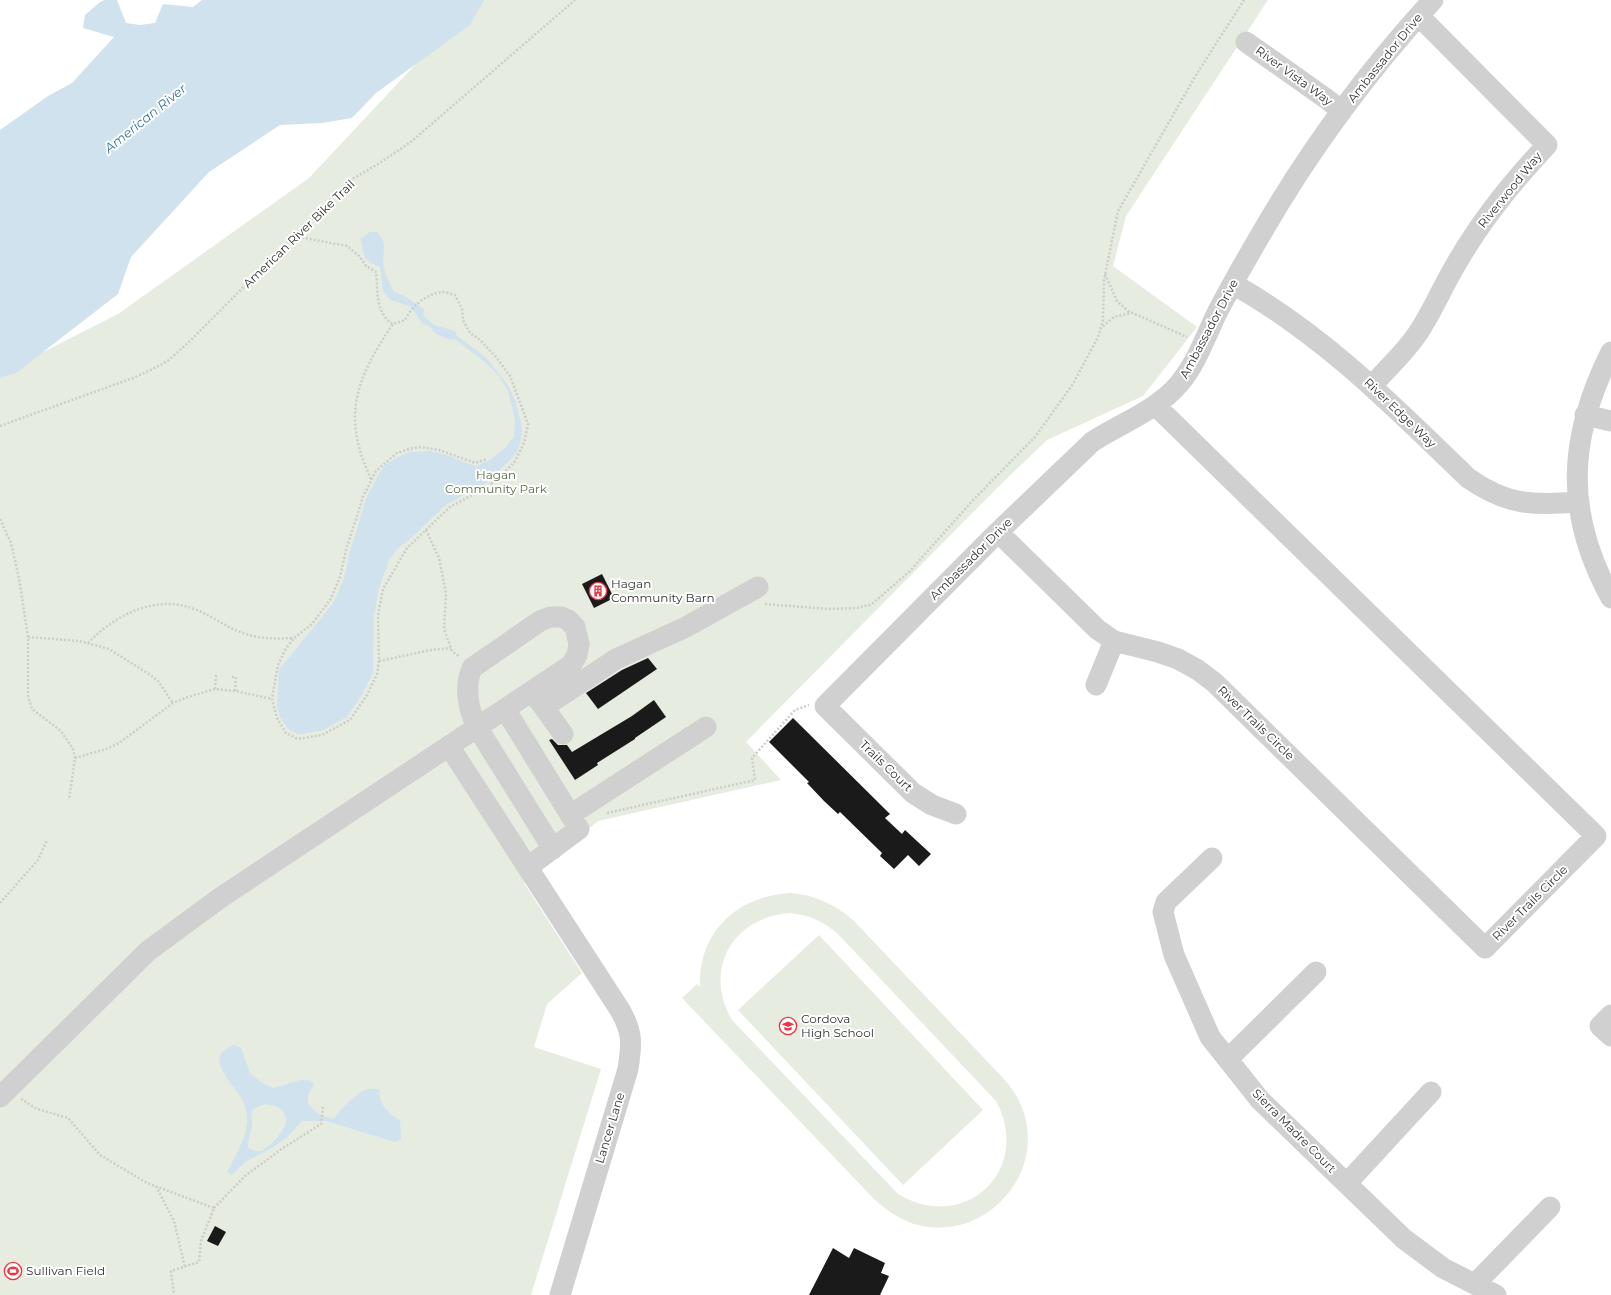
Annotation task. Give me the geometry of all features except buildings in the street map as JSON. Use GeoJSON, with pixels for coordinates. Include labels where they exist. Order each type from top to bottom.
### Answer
{"type":"FeatureCollection","features":[{"type":"Feature","properties":{"kind":"street","name":"Ambassador Drive"},"geometry":{"type":"LineString","coordinates":[[825,706],[998,532],[1092,442],[1109,431],[1140,416],[1179,384],[1192,365],[1233,284],[1270,218],[1302,169],[1342,111],[1433,0]]}},
{"type":"Feature","properties":{"kind":"street","name":"Riverwood Way"},"geometry":{"type":"LineString","coordinates":[[1372,386],[1383,373],[1399,359],[1418,334],[1476,231],[1500,198],[1547,145],[1419,16]]}},
{"type":"Feature","properties":{"kind":"street","name":"River Vista Way"},"geometry":{"type":"LineString","coordinates":[[1246,42],[1342,111]]}},
{"type":"Feature","properties":{"kind":"street","name":"River Edge Way"},"geometry":{"type":"LineString","coordinates":[[1233,284],[1277,311],[1318,340],[1372,386],[1468,478],[1485,490],[1503,498],[1523,503],[1543,505],[1579,502]]}},
{"type":"Feature","properties":{"kind":"street"},"geometry":{"type":"LineString","coordinates":[[1611,352],[1593,392],[1585,415],[1578,453],[1577,478],[1584,532],[1600,579],[1611,598]]}},
{"type":"Feature","properties":{"kind":"street","name":"River Trails Circle"},"geometry":{"type":"LineString","coordinates":[[998,532],[1097,629],[1114,641],[1158,652],[1178,660],[1198,670],[1215,683],[1485,948],[1596,836],[1155,405]]}},
{"type":"Feature","properties":{"kind":"street"},"geometry":{"type":"LineString","coordinates":[[1585,415],[1611,421]]}},
{"type":"Feature","properties":{"kind":"street"},"geometry":{"type":"LineString","coordinates":[[4,1094],[148,951],[220,898],[477,727],[505,709],[538,699],[616,659],[759,596]]}},
{"type":"Feature","properties":{"kind":"street"},"geometry":{"type":"LineString","coordinates":[[538,699],[571,665],[577,655],[580,644],[575,626],[568,620],[561,617],[550,617],[540,621],[472,668],[467,685],[471,714],[477,727],[553,849]]}},
{"type":"Feature","properties":{"kind":"street"},"geometry":{"type":"LineString","coordinates":[[1096,685],[1114,641]]}},
{"type":"Feature","properties":{"kind":"street"},"geometry":{"type":"LineString","coordinates":[[538,699],[563,734]]}},
{"type":"Feature","properties":{"kind":"street","name":"Trails Court"},"geometry":{"type":"LineString","coordinates":[[825,706],[913,793],[932,805],[956,814]]}},
{"type":"Feature","properties":{"kind":"street"},"geometry":{"type":"LineString","coordinates":[[505,709],[579,829],[528,867]]}},
{"type":"Feature","properties":{"kind":"street"},"geometry":{"type":"LineString","coordinates":[[570,816],[706,727]]}},
{"type":"Feature","properties":{"kind":"street","name":"Lancer Lane"},"geometry":{"type":"LineString","coordinates":[[449,746],[628,1024],[632,1040],[628,1069],[560,1295]]}},
{"type":"Feature","properties":{"kind":"street","name":"Sierra Madre Court"},"geometry":{"type":"LineString","coordinates":[[1212,858],[1166,902],[1163,912],[1174,955],[1210,1037],[1260,1100],[1404,1239],[1443,1268],[1496,1295]]}},
{"type":"Feature","properties":{"kind":"street"},"geometry":{"type":"LineString","coordinates":[[1228,1059],[1316,972]]}},
{"type":"Feature","properties":{"kind":"street"},"geometry":{"type":"LineString","coordinates":[[1611,1015],[1600,1026],[1611,1036]]}},
{"type":"Feature","properties":{"kind":"street"},"geometry":{"type":"LineString","coordinates":[[1347,1183],[1431,1092]]}},
{"type":"Feature","properties":{"kind":"street"},"geometry":{"type":"LineString","coordinates":[[1475,1284],[1550,1207]]}},
{"type":"Feature","properties":{"kind":"path","name":"American River Bike Trail"},"geometry":{"type":"LineString","coordinates":[[0,426],[133,378],[169,360],[210,323],[294,236],[354,178],[412,141],[575,0]]}},
{"type":"Feature","properties":{"kind":"path"},"geometry":{"type":"LineString","coordinates":[[759,596],[829,609],[857,608],[872,604],[909,572],[974,499],[1035,437],[1073,384],[1091,353],[1100,329],[1103,320],[1104,280],[1118,211],[1196,75],[1244,0]]}},
{"type":"Feature","properties":{"kind":"path"},"geometry":{"type":"LineString","coordinates":[[294,236],[347,246],[359,256],[366,266],[376,272],[377,295],[381,308],[386,320],[394,324]]}},
{"type":"Feature","properties":{"kind":"path"},"geometry":{"type":"LineString","coordinates":[[1105,274],[1117,301],[1132,313],[1202,344]]}},
{"type":"Feature","properties":{"kind":"path"},"geometry":{"type":"LineString","coordinates":[[371,480],[365,466],[354,423],[358,391],[368,365],[394,324],[405,320],[410,312],[427,296],[443,292],[455,295],[462,310],[463,320],[470,333],[480,339],[510,376],[528,424],[524,443],[514,463],[488,486],[450,507],[407,548],[383,589],[378,616],[379,661],[377,674],[350,720],[322,735],[298,738],[286,732],[277,718],[272,699],[278,665],[285,650],[294,638],[312,624],[330,600],[340,577],[346,550],[363,497],[376,471],[397,453],[409,449],[420,448],[439,450],[475,463],[487,458]]}},
{"type":"Feature","properties":{"kind":"path"},"geometry":{"type":"LineString","coordinates":[[1100,329],[1114,317],[1132,313]]}},
{"type":"Feature","properties":{"kind":"path"},"geometry":{"type":"LineString","coordinates":[[0,519],[11,543],[19,578],[28,637],[28,696],[32,710],[61,731],[73,749],[75,758],[69,800]]}},
{"type":"Feature","properties":{"kind":"path"},"geometry":{"type":"LineString","coordinates":[[379,661],[431,650],[451,648],[444,629],[446,593],[439,558],[426,530]]}},
{"type":"Feature","properties":{"kind":"path"},"geometry":{"type":"LineString","coordinates":[[88,643],[101,630],[120,616],[149,606],[166,604],[193,608],[241,632],[273,639],[294,638]]}},
{"type":"Feature","properties":{"kind":"path"},"geometry":{"type":"LineString","coordinates":[[28,637],[79,641],[109,649],[158,681],[173,703]]}},
{"type":"Feature","properties":{"kind":"path"},"geometry":{"type":"LineString","coordinates":[[215,689],[216,676],[219,676]]}},
{"type":"Feature","properties":{"kind":"path"},"geometry":{"type":"LineString","coordinates":[[232,676],[236,677],[235,691]]}},
{"type":"Feature","properties":{"kind":"path"},"geometry":{"type":"LineString","coordinates":[[75,758],[106,749],[119,743],[173,703],[215,689],[235,691],[272,699]]}},
{"type":"Feature","properties":{"kind":"path"},"geometry":{"type":"LineString","coordinates":[[605,813],[755,780],[752,758],[795,710],[811,704],[825,706]]}},
{"type":"Feature","properties":{"kind":"path"},"geometry":{"type":"LineString","coordinates":[[0,903],[38,860],[47,840]]}},
{"type":"Feature","properties":{"kind":"path"},"geometry":{"type":"LineString","coordinates":[[4,1094],[37,1109],[68,1118],[100,1155],[147,1182],[214,1208]]}},
{"type":"Feature","properties":{"kind":"path"},"geometry":{"type":"LineString","coordinates":[[174,1295],[171,1271],[199,1262],[201,1241],[214,1208],[245,1176],[283,1148],[321,1124],[323,1106]]}},
{"type":"Feature","properties":{"kind":"path"},"geometry":{"type":"LineString","coordinates":[[156,1186],[174,1221],[185,1267]]}},
{"type":"Feature","properties":{"kind":"green space","name":"Hagan Community Park"},"geometry":{"type":"Polygon","coordinates":[[[476,0],[1268,0],[1126,216],[1113,266],[1197,327],[1143,396],[1047,440],[999,486],[746,742],[781,780],[598,821],[524,883],[582,973],[547,1004],[534,1047],[601,1069],[531,1295],[0,1295],[0,374],[118,314],[309,178],[476,0]]]}},
{"type":"Feature","properties":{"kind":"green space"},"geometry":{"type":"Polygon","coordinates":[[[790,893],[816,898],[839,909],[853,920],[1013,1090],[1020,1103],[1027,1129],[1026,1154],[1019,1177],[1005,1197],[987,1213],[965,1224],[940,1228],[914,1224],[903,1220],[889,1211],[875,1200],[682,998],[697,984],[700,987],[701,967],[706,950],[714,934],[724,920],[753,901],[790,893]],[[790,913],[770,917],[752,924],[739,935],[728,949],[722,965],[721,983],[724,1001],[732,1020],[898,1194],[923,1204],[947,1206],[968,1200],[986,1188],[999,1171],[1006,1150],[1005,1126],[996,1101],[838,934],[821,922],[810,917],[790,913]]]}},
{"type":"Feature","properties":{"kind":"green space"},"geometry":{"type":"Polygon","coordinates":[[[819,935],[983,1110],[903,1185],[738,1010],[819,935]]]}},
{"type":"Feature","properties":{"kind":"water","name":"American River"},"geometry":{"type":"Polygon","coordinates":[[[105,0],[117,0],[126,23],[140,25],[155,23],[163,4],[193,7],[202,0],[484,0],[470,25],[376,93],[352,118],[322,123],[280,125],[209,172],[131,257],[118,294],[16,373],[0,378],[0,130],[48,96],[72,83],[114,37],[83,28],[85,15],[100,2],[105,0]]]}},
{"type":"Feature","properties":{"kind":"water"},"geometry":{"type":"Polygon","coordinates":[[[370,232],[377,232],[383,240],[383,262],[387,278],[394,292],[403,295],[424,309],[423,315],[434,325],[455,331],[457,336],[489,361],[509,387],[516,403],[522,433],[517,452],[486,483],[447,504],[410,539],[398,548],[389,560],[379,588],[374,615],[373,673],[363,693],[347,717],[321,731],[298,734],[289,730],[280,717],[277,705],[279,670],[334,602],[344,578],[350,551],[366,499],[385,465],[409,452],[430,451],[444,454],[477,466],[491,459],[506,447],[514,437],[515,420],[508,391],[499,376],[486,363],[455,339],[451,340],[436,334],[429,326],[423,324],[410,306],[391,300],[383,292],[380,267],[367,260],[363,250],[361,239],[370,232]]]}},
{"type":"Feature","properties":{"kind":"water"},"geometry":{"type":"Polygon","coordinates":[[[234,1045],[241,1048],[250,1073],[262,1083],[274,1088],[300,1080],[309,1080],[314,1084],[308,1095],[308,1104],[326,1117],[334,1119],[351,1100],[361,1092],[373,1089],[380,1090],[380,1100],[382,1104],[400,1121],[401,1139],[395,1142],[326,1121],[302,1121],[287,1137],[275,1146],[245,1162],[232,1175],[227,1172],[237,1154],[245,1134],[247,1119],[244,1104],[223,1072],[220,1064],[220,1057],[224,1050],[234,1045]],[[265,1104],[253,1109],[251,1116],[252,1125],[248,1147],[255,1151],[263,1150],[271,1143],[283,1130],[286,1122],[285,1115],[279,1108],[265,1104]]]}},
{"type":"Feature","properties":{"kind":"place","name":"Hagan Community Barn"},"geometry":{"type":"Point","coordinates":[598,591]}},
{"type":"Feature","properties":{"kind":"place","name":"Cordova High School"},"geometry":{"type":"Point","coordinates":[788,1026]}},
{"type":"Feature","properties":{"kind":"place","name":"Sullivan Field"},"geometry":{"type":"Point","coordinates":[13,1271]}}]}
